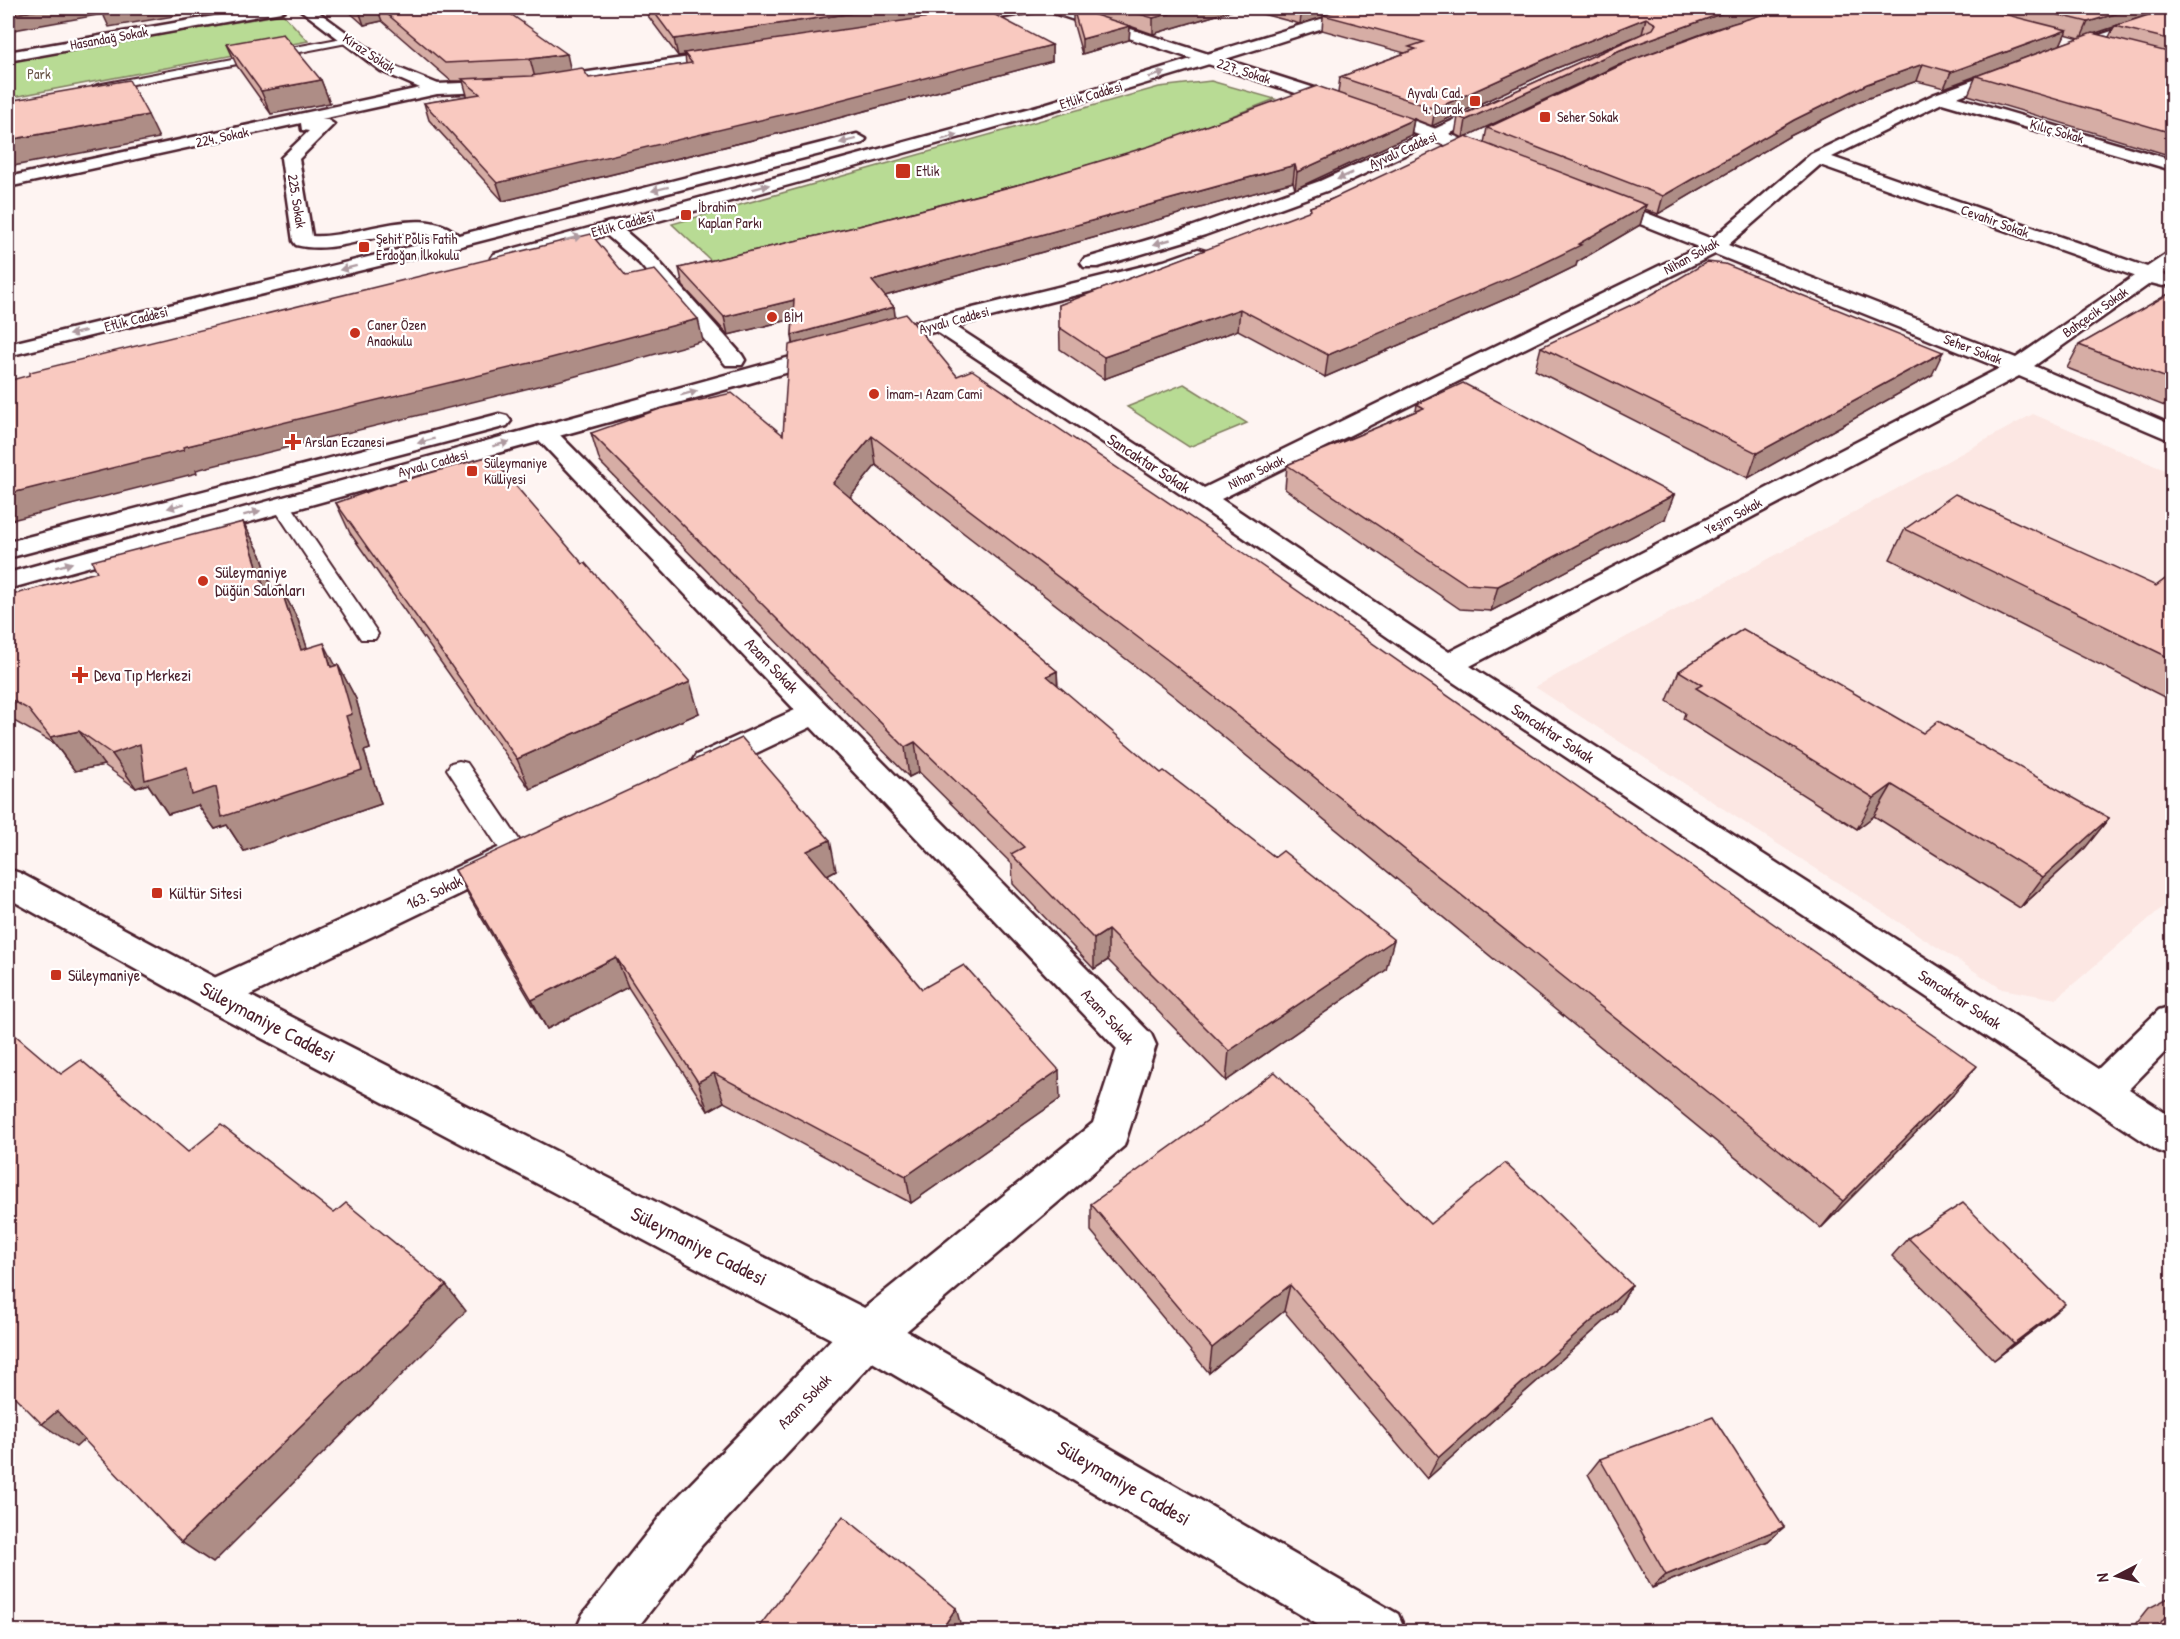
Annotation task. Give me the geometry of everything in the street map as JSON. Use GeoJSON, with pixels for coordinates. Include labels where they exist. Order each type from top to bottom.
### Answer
{"type":"FeatureCollection","features":[{"type":"Feature","properties":{"kind":"street","name":"Hasandağ Sokak"},"geometry":{"type":"LineString","coordinates":[[8,57],[282,8]]}},
{"type":"Feature","properties":{"kind":"street","name":"Kiraz Sokak"},"geometry":{"type":"LineString","coordinates":[[305,8],[386,68],[437,89]]}},
{"type":"Feature","properties":{"kind":"street"},"geometry":{"type":"LineString","coordinates":[[935,25],[1034,8]]}},
{"type":"Feature","properties":{"kind":"street","name":"227. Sokak"},"geometry":{"type":"LineString","coordinates":[[1052,8],[1437,135]]}},
{"type":"Feature","properties":{"kind":"street","name":"Etlik Caddesi"},"geometry":{"type":"LineString","coordinates":[[483,263],[948,137],[1210,60],[1370,8]]}},
{"type":"Feature","properties":{"kind":"street"},"geometry":{"type":"LineString","coordinates":[[2050,56],[2172,15]]}},
{"type":"Feature","properties":{"kind":"street"},"geometry":{"type":"LineString","coordinates":[[1143,59],[1211,38]]}},
{"type":"Feature","properties":{"kind":"street"},"geometry":{"type":"LineString","coordinates":[[2061,39],[2116,53]]}},
{"type":"Feature","properties":{"kind":"street"},"geometry":{"type":"LineString","coordinates":[[437,89],[535,85],[741,54]]}},
{"type":"Feature","properties":{"kind":"street","name":"Nihan Sokak"},"geometry":{"type":"LineString","coordinates":[[1203,498],[1714,247],[1817,158],[1941,97],[2028,65]]}},
{"type":"Feature","properties":{"kind":"street","name":"224. Sokak"},"geometry":{"type":"LineString","coordinates":[[8,182],[220,138],[437,89]]}},
{"type":"Feature","properties":{"kind":"street","name":"Kılıç Sokak"},"geometry":{"type":"LineString","coordinates":[[1941,97],[2172,165]]}},
{"type":"Feature","properties":{"kind":"street","name":"Ayvalı Caddesi"},"geometry":{"type":"LineString","coordinates":[[584,399],[1024,282],[1198,231],[1326,185],[1509,100]]}},
{"type":"Feature","properties":{"kind":"street","name":"225. Sokak"},"geometry":{"type":"LineString","coordinates":[[220,138],[326,124],[290,158],[303,241],[316,245],[338,243],[399,229],[428,227],[444,232],[454,242]]}},
{"type":"Feature","properties":{"kind":"street","name":"Etlik Caddesi"},"geometry":{"type":"LineString","coordinates":[[8,350],[454,242],[870,135]]}},
{"type":"Feature","properties":{"kind":"street"},"geometry":{"type":"LineString","coordinates":[[1437,135],[1510,164]]}},
{"type":"Feature","properties":{"kind":"street","name":"Ayvalı Caddesi"},"geometry":{"type":"LineString","coordinates":[[1435,161],[1488,136]]}},
{"type":"Feature","properties":{"kind":"street","name":"Cevahir Sokak"},"geometry":{"type":"LineString","coordinates":[[1817,158],[2172,284]]}},
{"type":"Feature","properties":{"kind":"street","name":"Seher Sokak"},"geometry":{"type":"LineString","coordinates":[[1585,194],[2018,367],[2172,434]]}},
{"type":"Feature","properties":{"kind":"street"},"geometry":{"type":"LineString","coordinates":[[610,228],[646,259],[734,360]]}},
{"type":"Feature","properties":{"kind":"street","name":"Ayvalı Caddesi"},"geometry":{"type":"LineString","coordinates":[[8,550],[529,425],[936,324],[1171,265],[1213,250]]}},
{"type":"Feature","properties":{"kind":"street","name":"Bahçecik Sokak"},"geometry":{"type":"LineString","coordinates":[[2018,367],[2172,259]]}},
{"type":"Feature","properties":{"kind":"street","name":"Sancaktar Sokak"},"geometry":{"type":"LineString","coordinates":[[936,324],[1203,498],[1448,665],[2172,1138]]}},
{"type":"Feature","properties":{"kind":"street","name":"Yeşim Sokak"},"geometry":{"type":"LineString","coordinates":[[1448,665],[2018,367]]}},
{"type":"Feature","properties":{"kind":"street","name":"Ayvalı Caddesi"},"geometry":{"type":"LineString","coordinates":[[8,581],[281,505],[529,425]]}},
{"type":"Feature","properties":{"kind":"street","name":"Azam Sokak"},"geometry":{"type":"LineString","coordinates":[[529,425],[817,711],[1137,1046],[1110,1133],[868,1334],[684,1527],[601,1632]]}},
{"type":"Feature","properties":{"kind":"street"},"geometry":{"type":"LineString","coordinates":[[677,777],[817,711]]}},
{"type":"Feature","properties":{"kind":"street","name":"163. Sokak"},"geometry":{"type":"LineString","coordinates":[[214,995],[548,838]]}},
{"type":"Feature","properties":{"kind":"street","name":"Süleymaniye Caddesi"},"geometry":{"type":"LineString","coordinates":[[8,882],[214,995],[868,1334],[1380,1632]]}},
{"type":"Feature","properties":{"kind":"street"},"geometry":{"type":"LineString","coordinates":[[2101,1091],[2172,1022]]}},
{"type":"Feature","properties":{"kind":"lane"},"geometry":{"type":"LineString","coordinates":[[90,89],[348,40]]}},
{"type":"Feature","properties":{"kind":"lane"},"geometry":{"type":"LineString","coordinates":[[281,505],[368,634]]}},
{"type":"Feature","properties":{"kind":"lane"},"geometry":{"type":"LineString","coordinates":[[459,770],[515,853]]}},
{"type":"Feature","properties":{"kind":"shaded area"},"geometry":{"type":"Polygon","coordinates":[[[2033,414],[2172,473],[2172,899],[2056,999],[2002,989],[1535,687],[2033,414]]]}},
{"type":"Feature","properties":{"kind":"green space","name":"Park"},"geometry":{"type":"Polygon","coordinates":[[[283,14],[308,41],[8,98],[8,61],[283,14]]]}},
{"type":"Feature","properties":{"kind":"green space"},"geometry":{"type":"Polygon","coordinates":[[[1211,81],[1275,99],[1143,151],[723,272],[672,224],[1159,87],[1211,81]]]}},
{"type":"Feature","properties":{"kind":"green space"},"geometry":{"type":"Polygon","coordinates":[[[1184,384],[1247,423],[1189,447],[1127,407],[1184,384]]]}},
{"type":"Feature","properties":{"kind":"building"},"geometry":{"type":"Polygon","coordinates":[[[8,8],[50,8],[8,15],[8,8]]]}},
{"type":"Feature","properties":{"kind":"building"},"geometry":{"type":"Polygon","coordinates":[[[101,8],[135,8],[102,13],[101,8]]]}},
{"type":"Feature","properties":{"kind":"building"},"geometry":{"type":"Polygon","coordinates":[[[380,8],[502,8],[567,54],[530,59],[445,63],[380,8]]]}},
{"type":"Feature","properties":{"kind":"building"},"geometry":{"type":"Polygon","coordinates":[[[651,8],[888,8],[674,39],[651,8]]]}},
{"type":"Feature","properties":{"kind":"building"},"geometry":{"type":"Polygon","coordinates":[[[1073,8],[1130,26],[1082,39],[1073,8]]]}},
{"type":"Feature","properties":{"kind":"building"},"geometry":{"type":"Polygon","coordinates":[[[1119,8],[1191,8],[1153,18],[1119,8]]]}},
{"type":"Feature","properties":{"kind":"building"},"geometry":{"type":"Polygon","coordinates":[[[1344,8],[1740,8],[1620,50],[1466,120],[1458,117],[1653,29],[1656,24],[1646,18],[1561,52],[1435,109],[1340,77],[1416,49],[1409,47],[1424,42],[1323,15],[1344,8]]]}},
{"type":"Feature","properties":{"kind":"building"},"geometry":{"type":"Polygon","coordinates":[[[1785,8],[1980,8],[2067,30],[1951,72],[1923,64],[1867,84],[1794,120],[1663,196],[1487,128],[1632,60],[1731,24],[1785,8]]]}},
{"type":"Feature","properties":{"kind":"building"},"geometry":{"type":"Polygon","coordinates":[[[2030,8],[2135,8],[2088,22],[2030,8]]]}},
{"type":"Feature","properties":{"kind":"building"},"geometry":{"type":"Polygon","coordinates":[[[2172,8],[2172,40],[2115,26],[2172,8]]]}},
{"type":"Feature","properties":{"kind":"building"},"geometry":{"type":"Polygon","coordinates":[[[984,9],[1052,45],[794,112],[497,183],[424,103],[480,94],[462,79],[531,76],[582,68],[589,78],[692,63],[684,53],[984,9]]]}},
{"type":"Feature","properties":{"kind":"building"},"geometry":{"type":"Polygon","coordinates":[[[2092,33],[2172,53],[2172,133],[1976,76],[2092,33]]]}},
{"type":"Feature","properties":{"kind":"building"},"geometry":{"type":"Polygon","coordinates":[[[283,34],[321,80],[261,91],[227,44],[283,34]]]}},
{"type":"Feature","properties":{"kind":"building"},"geometry":{"type":"Polygon","coordinates":[[[129,80],[148,115],[8,140],[8,101],[129,80]]]}},
{"type":"Feature","properties":{"kind":"building"},"geometry":{"type":"Polygon","coordinates":[[[1317,86],[1414,119],[1297,172],[1295,165],[872,281],[894,307],[792,335],[794,300],[724,317],[679,268],[859,226],[1040,179],[1150,146],[1317,86]]]}},
{"type":"Feature","properties":{"kind":"building"},"geometry":{"type":"Polygon","coordinates":[[[1466,136],[1646,205],[1578,244],[1581,245],[1536,267],[1328,355],[1240,309],[1104,357],[1059,327],[1059,305],[1311,210],[1310,207],[1330,200],[1466,136]]]}},
{"type":"Feature","properties":{"kind":"building"},"geometry":{"type":"Polygon","coordinates":[[[591,234],[626,276],[655,270],[698,319],[551,358],[183,447],[184,450],[8,494],[8,381],[30,375],[30,372],[591,234]]]}},
{"type":"Feature","properties":{"kind":"building"},"geometry":{"type":"Polygon","coordinates":[[[1707,262],[1725,264],[1943,352],[1757,453],[1541,347],[1644,299],[1707,262]]]}},
{"type":"Feature","properties":{"kind":"building"},"geometry":{"type":"Polygon","coordinates":[[[2172,292],[2172,380],[2079,345],[2172,292]]]}},
{"type":"Feature","properties":{"kind":"building"},"geometry":{"type":"Polygon","coordinates":[[[906,314],[957,376],[972,370],[1242,552],[1977,1066],[1843,1201],[1177,667],[872,436],[833,483],[1057,671],[1047,676],[1161,773],[1164,771],[1275,857],[1283,851],[1394,940],[1229,1051],[1108,930],[1094,939],[1011,854],[1024,847],[915,742],[905,747],[591,433],[660,409],[732,393],[783,435],[789,345],[906,314]]]}},
{"type":"Feature","properties":{"kind":"building"},"geometry":{"type":"Polygon","coordinates":[[[1463,383],[1674,495],[1498,586],[1466,584],[1287,465],[1424,408],[1417,404],[1463,383]]]}},
{"type":"Feature","properties":{"kind":"building"},"geometry":{"type":"Polygon","coordinates":[[[490,456],[583,564],[585,563],[690,682],[517,759],[336,503],[384,486],[490,456]]]}},
{"type":"Feature","properties":{"kind":"building"},"geometry":{"type":"Polygon","coordinates":[[[1955,494],[2156,586],[2172,574],[2172,659],[1905,529],[1955,494]]]}},
{"type":"Feature","properties":{"kind":"building"},"geometry":{"type":"Polygon","coordinates":[[[243,522],[265,591],[280,586],[301,650],[324,643],[331,667],[338,665],[352,714],[346,716],[362,770],[222,817],[216,787],[192,795],[187,767],[145,780],[140,744],[112,754],[79,731],[50,737],[28,709],[8,698],[8,596],[97,572],[92,561],[243,522]]]}},
{"type":"Feature","properties":{"kind":"building"},"geometry":{"type":"Polygon","coordinates":[[[1743,629],[1923,733],[1938,721],[2109,818],[2043,877],[1892,785],[1874,798],[1696,688],[1702,685],[1679,671],[1743,629]]]}},
{"type":"Feature","properties":{"kind":"building"},"geometry":{"type":"Polygon","coordinates":[[[742,738],[830,840],[807,851],[922,989],[964,965],[1059,1070],[906,1176],[714,1073],[698,1082],[616,957],[532,1000],[455,870],[742,738]]]}},
{"type":"Feature","properties":{"kind":"building"},"geometry":{"type":"Polygon","coordinates":[[[8,1029],[61,1074],[81,1060],[188,1152],[221,1125],[334,1213],[346,1203],[446,1285],[181,1542],[57,1411],[42,1424],[8,1390],[8,1029]]]}},
{"type":"Feature","properties":{"kind":"building"},"geometry":{"type":"Polygon","coordinates":[[[1275,1072],[1430,1224],[1505,1163],[1632,1285],[1439,1457],[1290,1285],[1212,1348],[1091,1204],[1275,1072]]]}},
{"type":"Feature","properties":{"kind":"building"},"geometry":{"type":"Polygon","coordinates":[[[1963,1203],[2065,1304],[2014,1343],[1908,1238],[1963,1203]]]}},
{"type":"Feature","properties":{"kind":"building"},"geometry":{"type":"Polygon","coordinates":[[[1713,1417],[1784,1527],[1666,1575],[1600,1459],[1713,1417]]]}},
{"type":"Feature","properties":{"kind":"building"},"geometry":{"type":"Polygon","coordinates":[[[843,1516],[956,1608],[940,1632],[755,1632],[843,1516]]]}},
{"type":"Feature","properties":{"kind":"building"},"geometry":{"type":"Polygon","coordinates":[[[2172,1607],[2172,1632],[2154,1632],[2172,1607]]]}},
{"type":"Feature","properties":{"kind":"place","name":"Ayvalı Cad. 4. Durak"},"geometry":{"type":"Point","coordinates":[1475,101]}},
{"type":"Feature","properties":{"kind":"place","name":"Seher Sokak"},"geometry":{"type":"Point","coordinates":[1545,117]}},
{"type":"Feature","properties":{"kind":"place","name":"Etlik"},"geometry":{"type":"Point","coordinates":[903,171]}},
{"type":"Feature","properties":{"kind":"place","name":"İbrahim Kaplan Parkı"},"geometry":{"type":"Point","coordinates":[686,215]}},
{"type":"Feature","properties":{"kind":"place","name":"Şehit Polis Fatih Erdoğan İlkokulu"},"geometry":{"type":"Point","coordinates":[364,247]}},
{"type":"Feature","properties":{"kind":"place","name":"BİM"},"geometry":{"type":"Point","coordinates":[772,317]}},
{"type":"Feature","properties":{"kind":"place","name":"Caner Özen Anaokulu"},"geometry":{"type":"Point","coordinates":[355,333]}},
{"type":"Feature","properties":{"kind":"place","name":"İmam-ı Azam Cami"},"geometry":{"type":"Point","coordinates":[874,394]}},
{"type":"Feature","properties":{"kind":"place","name":"Arslan Eczanesi"},"geometry":{"type":"Point","coordinates":[293,442]}},
{"type":"Feature","properties":{"kind":"place","name":"Süleymaniye Külliyesi"},"geometry":{"type":"Point","coordinates":[472,471]}},
{"type":"Feature","properties":{"kind":"place","name":"Süleymaniye Düğün Salonları"},"geometry":{"type":"Point","coordinates":[203,581]}},
{"type":"Feature","properties":{"kind":"place","name":"Deva Tıp Merkezi"},"geometry":{"type":"Point","coordinates":[80,675]}},
{"type":"Feature","properties":{"kind":"place","name":"Kültür Sitesi"},"geometry":{"type":"Point","coordinates":[157,893]}},
{"type":"Feature","properties":{"kind":"place","name":"Süleymaniye"},"geometry":{"type":"Point","coordinates":[56,975]}}]}
